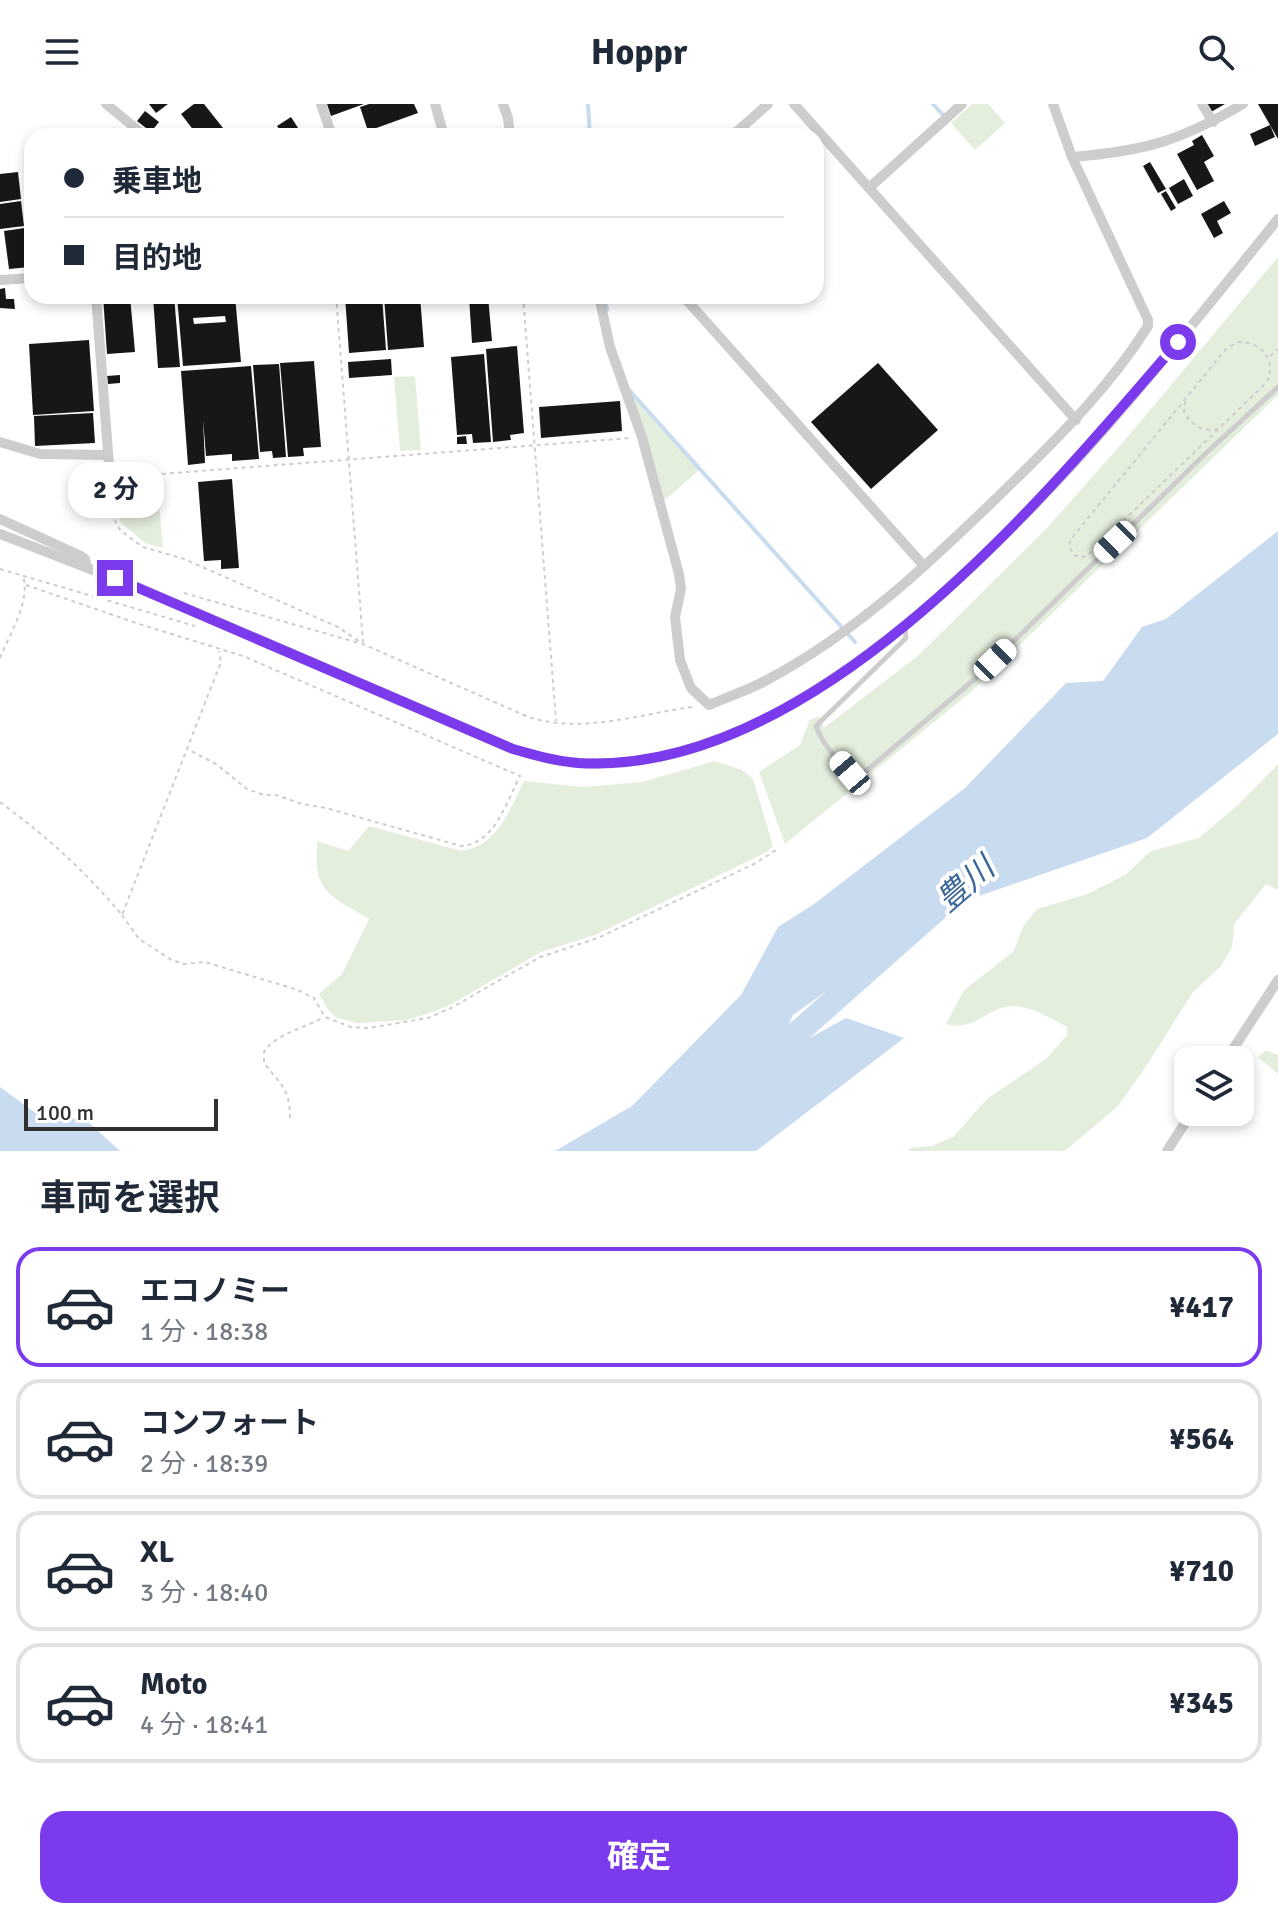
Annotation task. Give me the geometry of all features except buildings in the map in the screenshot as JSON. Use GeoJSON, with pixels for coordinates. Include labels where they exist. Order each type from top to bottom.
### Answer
{"type":"FeatureCollection","features":[{"type":"Feature","properties":{"kind":"street"},"geometry":{"type":"LineString","coordinates":[[106,104],[135,128]]}},
{"type":"Feature","properties":{"kind":"street"},"geometry":{"type":"LineString","coordinates":[[321,104],[329,128]]}},
{"type":"Feature","properties":{"kind":"street"},"geometry":{"type":"LineString","coordinates":[[435,104],[442,128]]}},
{"type":"Feature","properties":{"kind":"street"},"geometry":{"type":"LineString","coordinates":[[503,104],[509,128]]}},
{"type":"Feature","properties":{"kind":"street"},"geometry":{"type":"LineString","coordinates":[[741,128],[768,104]]}},
{"type":"Feature","properties":{"kind":"street"},"geometry":{"type":"LineString","coordinates":[[794,104],[815,128]]}},
{"type":"Feature","properties":{"kind":"street"},"geometry":{"type":"LineString","coordinates":[[869,188],[962,104]]}},
{"type":"Feature","properties":{"kind":"street"},"geometry":{"type":"LineString","coordinates":[[601,304],[610,347],[642,437],[679,574],[681,589],[675,617],[680,660],[691,688],[709,705],[764,682],[875,610],[1076,420],[1145,331],[1148,320],[1072,157],[1053,104]]}},
{"type":"Feature","properties":{"kind":"street"},"geometry":{"type":"LineString","coordinates":[[1202,104],[1213,122]]}},
{"type":"Feature","properties":{"kind":"street"},"geometry":{"type":"LineString","coordinates":[[1072,157],[1154,146],[1213,122],[1243,104]]}},
{"type":"Feature","properties":{"kind":"street"},"geometry":{"type":"LineString","coordinates":[[824,138],[1076,420]]}},
{"type":"Feature","properties":{"kind":"street"},"geometry":{"type":"LineString","coordinates":[[0,534],[142,589],[513,749],[558,761],[580,763],[675,753],[738,731],[822,685],[905,627],[991,549],[1095,439],[1278,219]]}},
{"type":"Feature","properties":{"kind":"street"},"geometry":{"type":"LineString","coordinates":[[0,280],[24,278]]}},
{"type":"Feature","properties":{"kind":"street"},"geometry":{"type":"LineString","coordinates":[[97,304],[110,478]]}},
{"type":"Feature","properties":{"kind":"street"},"geometry":{"type":"LineString","coordinates":[[690,304],[924,566]]}},
{"type":"Feature","properties":{"kind":"street"},"geometry":{"type":"LineString","coordinates":[[0,442],[40,454],[108,455]]}},
{"type":"Feature","properties":{"kind":"street"},"geometry":{"type":"LineString","coordinates":[[0,519],[81,556],[87,568]]}},
{"type":"Feature","properties":{"kind":"street"},"geometry":{"type":"LineString","coordinates":[[1235,1046],[1278,980]]}},
{"type":"Feature","properties":{"kind":"street"},"geometry":{"type":"LineString","coordinates":[[1167,1151],[1183,1126]]}},
{"type":"Feature","properties":{"kind":"lane"},"geometry":{"type":"LineString","coordinates":[[905,627],[906,638],[816,726],[819,736],[850,773],[860,776],[975,679],[1278,387]]}},
{"type":"Feature","properties":{"kind":"path"},"geometry":{"type":"LineString","coordinates":[[337,304],[363,644]]}},
{"type":"Feature","properties":{"kind":"path"},"geometry":{"type":"LineString","coordinates":[[524,304],[556,722]]}},
{"type":"Feature","properties":{"kind":"path"},"geometry":{"type":"LineString","coordinates":[[1232,344],[1255,344],[1269,357],[1272,372],[1266,383],[1089,554],[1081,558],[1073,554],[1069,545],[1071,539],[1232,344]]}},
{"type":"Feature","properties":{"kind":"path"},"geometry":{"type":"LineString","coordinates":[[1269,357],[1278,349]]}},
{"type":"Feature","properties":{"kind":"path"},"geometry":{"type":"LineString","coordinates":[[1187,396],[1184,412],[1189,420],[1203,429],[1220,428]]}},
{"type":"Feature","properties":{"kind":"path"},"geometry":{"type":"LineString","coordinates":[[363,644],[338,627],[184,559],[143,547],[116,524],[110,478],[642,437]]}},
{"type":"Feature","properties":{"kind":"path"},"geometry":{"type":"LineString","coordinates":[[0,569],[198,627]]}},
{"type":"Feature","properties":{"kind":"path"},"geometry":{"type":"LineString","coordinates":[[0,658],[22,605],[26,585],[23,576]]}},
{"type":"Feature","properties":{"kind":"path"},"geometry":{"type":"LineString","coordinates":[[26,585],[243,656],[520,776],[488,835],[478,843],[461,846],[247,789],[216,764],[187,749]]}},
{"type":"Feature","properties":{"kind":"path"},"geometry":{"type":"LineString","coordinates":[[173,590],[363,644],[546,723],[587,724],[709,705]]}},
{"type":"Feature","properties":{"kind":"path"},"geometry":{"type":"LineString","coordinates":[[122,915],[221,662],[219,649]]}},
{"type":"Feature","properties":{"kind":"path"},"geometry":{"type":"LineString","coordinates":[[0,802],[47,836],[95,883],[139,939],[170,959],[183,964],[205,962],[307,993],[314,998],[325,1017],[351,1027],[369,1028],[428,1018],[540,957],[598,938],[756,863],[779,848]]}},
{"type":"Feature","properties":{"kind":"path"},"geometry":{"type":"LineString","coordinates":[[290,1118],[288,1096],[280,1079],[264,1063],[264,1052],[278,1037],[302,1030],[325,1017]]}},
{"type":"Feature","properties":{"kind":"green space"},"geometry":{"type":"Polygon","coordinates":[[[972,104],[988,104],[1005,123],[975,150],[951,123],[972,104]]]}},
{"type":"Feature","properties":{"kind":"green space"},"geometry":{"type":"Polygon","coordinates":[[[1278,257],[1278,395],[972,691],[785,844],[759,772],[800,745],[810,720],[819,716],[824,728],[920,654],[1046,529],[1278,257]]]}},
{"type":"Feature","properties":{"kind":"green space"},"geometry":{"type":"Polygon","coordinates":[[[415,376],[421,450],[400,451],[394,377],[415,376]]]}},
{"type":"Feature","properties":{"kind":"green space"},"geometry":{"type":"Polygon","coordinates":[[[629,392],[699,470],[664,501],[629,392]]]}},
{"type":"Feature","properties":{"kind":"green space"},"geometry":{"type":"Polygon","coordinates":[[[157,479],[163,548],[145,543],[120,522],[114,482],[157,479]]]}},
{"type":"Feature","properties":{"kind":"green space"},"geometry":{"type":"Polygon","coordinates":[[[715,761],[742,770],[753,779],[773,846],[767,852],[595,935],[541,952],[450,1005],[427,1014],[406,1020],[358,1023],[337,1018],[329,1011],[319,994],[342,974],[369,919],[339,901],[321,882],[317,870],[317,841],[348,851],[369,826],[462,851],[485,842],[501,825],[524,781],[583,787],[642,782],[715,761]]]}},
{"type":"Feature","properties":{"kind":"green space"},"geometry":{"type":"Polygon","coordinates":[[[1278,764],[1278,890],[1266,884],[1234,924],[1232,947],[1220,967],[1193,992],[1117,1107],[1065,1151],[908,1151],[953,1137],[987,1099],[1047,1058],[1067,1035],[1067,1027],[1041,1013],[1012,1006],[995,1010],[965,1025],[946,1024],[964,990],[1013,952],[1024,925],[1037,909],[1087,894],[1125,875],[1151,851],[1199,838],[1239,804],[1278,764]]]}},
{"type":"Feature","properties":{"kind":"green space"},"geometry":{"type":"Polygon","coordinates":[[[1266,1050],[1278,1055],[1278,1074],[1258,1057],[1266,1050]]]}},
{"type":"Feature","properties":{"kind":"water"},"geometry":{"type":"Polygon","coordinates":[[[1278,531],[1278,734],[1147,838],[941,909],[793,1015],[773,1058],[846,1018],[904,1038],[756,1151],[555,1151],[632,1106],[741,995],[778,927],[814,904],[965,788],[1066,683],[1103,681],[1142,627],[1166,619],[1278,531]]]}},
{"type":"Feature","properties":{"kind":"water"},"geometry":{"type":"Polygon","coordinates":[[[0,1087],[41,1117],[85,1119],[120,1151],[0,1151],[0,1087]]]}},
{"type":"Feature","properties":{"kind":"waterway"},"geometry":{"type":"LineString","coordinates":[[588,104],[590,128]]}},
{"type":"Feature","properties":{"kind":"waterway"},"geometry":{"type":"LineString","coordinates":[[933,104],[943,115]]}},
{"type":"Feature","properties":{"kind":"waterway"},"geometry":{"type":"LineString","coordinates":[[606,304],[607,310]]}},
{"type":"Feature","properties":{"kind":"waterway"},"geometry":{"type":"LineString","coordinates":[[630,391],[855,642]]}},
{"type":"Feature","properties":{"kind":"waterway","name":"豊川"},"geometry":{"type":"LineString","coordinates":[[752,1073],[937,909]]}},
{"type":"Feature","properties":{"kind":"route"},"geometry":{"type":"LineString","coordinates":[[115,578],[513,749],[558,761],[580,763],[675,753],[738,731],[778,711],[822,685],[905,627],[991,549],[1095,439],[1178,342]]}}]}
